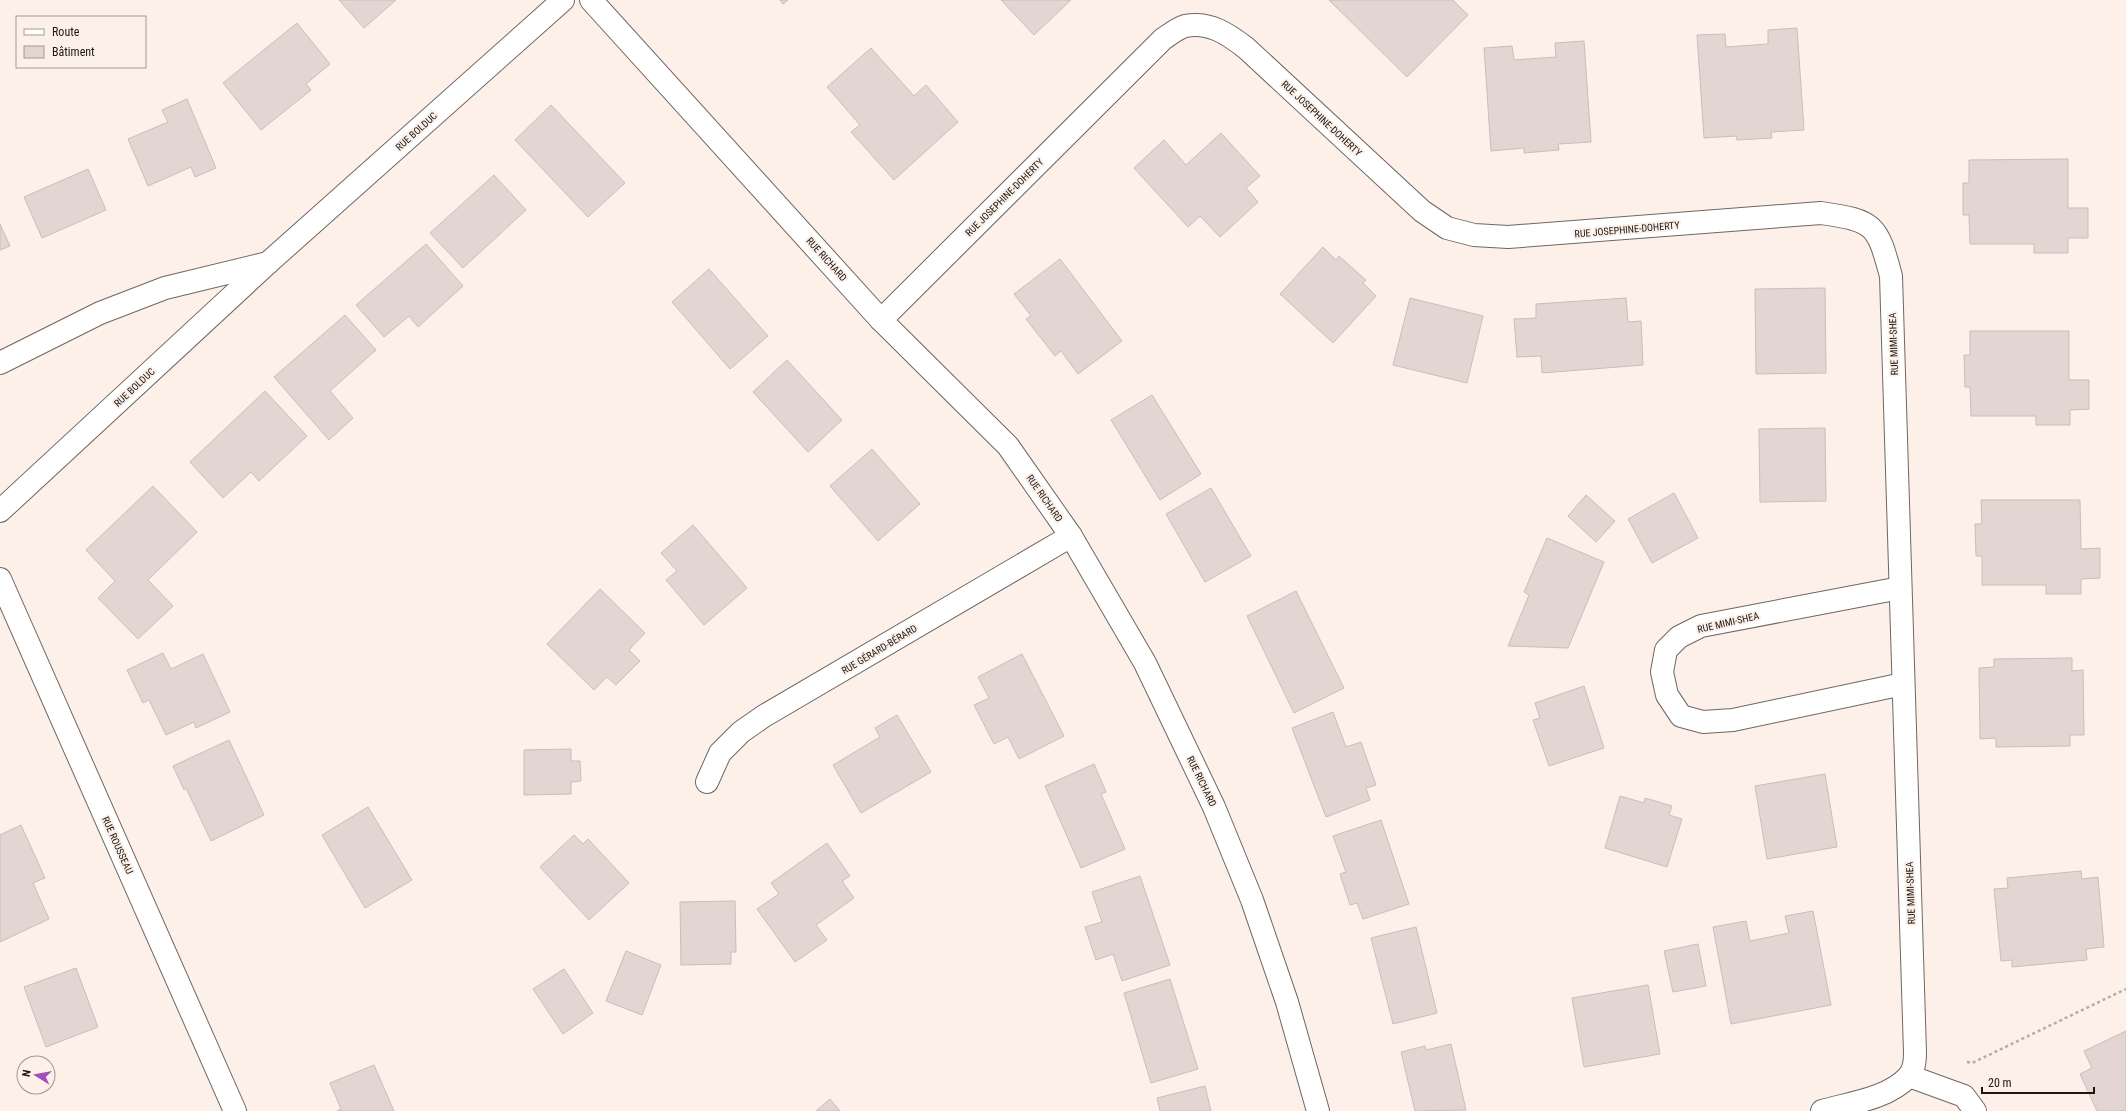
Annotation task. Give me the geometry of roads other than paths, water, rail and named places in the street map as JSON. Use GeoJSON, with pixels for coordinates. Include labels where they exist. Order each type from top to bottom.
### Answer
{"type":"FeatureCollection","features":[{"type":"Feature","properties":{"kind":"street","name":"RUE BOLDUC"},"geometry":{"type":"LineString","coordinates":[[0,511],[269,262],[563,0]]}},
{"type":"Feature","properties":{"kind":"street","name":"RUE RICHARD"},"geometry":{"type":"LineString","coordinates":[[591,0],[881,320],[1008,446],[1071,536],[1145,663],[1214,807],[1252,900],[1287,1002],[1318,1111]]}},
{"type":"Feature","properties":{"kind":"street","name":"RUE JOSEPHINE-DOHERTY"},"geometry":{"type":"LineString","coordinates":[[881,320],[1163,39],[1184,26],[1205,26],[1227,33],[1246,48],[1422,211],[1447,228],[1474,235],[1508,237],[1821,213],[1851,217],[1869,225]]}},
{"type":"Feature","properties":{"kind":"street","name":"RUE MIMI-SHEA"},"geometry":{"type":"LineString","coordinates":[[1869,225],[1882,241],[1891,276],[1915,1053],[1914,1066],[1909,1076]]}},
{"type":"Feature","properties":{"kind":"street","name":"RUE BOLDUC"},"geometry":{"type":"LineString","coordinates":[[0,363],[100,314],[165,288],[269,262]]}},
{"type":"Feature","properties":{"kind":"street","name":"RUE GÉRARD-BÉRARD"},"geometry":{"type":"LineString","coordinates":[[707,782],[720,753],[741,732],[764,716],[1071,536]]}},
{"type":"Feature","properties":{"kind":"street","name":"RUE ROUSSEAU"},"geometry":{"type":"LineString","coordinates":[[0,579],[235,1111]]}},
{"type":"Feature","properties":{"kind":"street","name":"RUE MIMI-SHEA"},"geometry":{"type":"LineString","coordinates":[[1900,588],[1701,626],[1679,637],[1666,650],[1662,672],[1667,695],[1681,716],[1703,722],[1733,720],[1903,684]]}},
{"type":"Feature","properties":{"kind":"street"},"geometry":{"type":"LineString","coordinates":[[1822,1111],[1870,1105],[1909,1076],[1964,1096],[1976,1111]]}}]}
